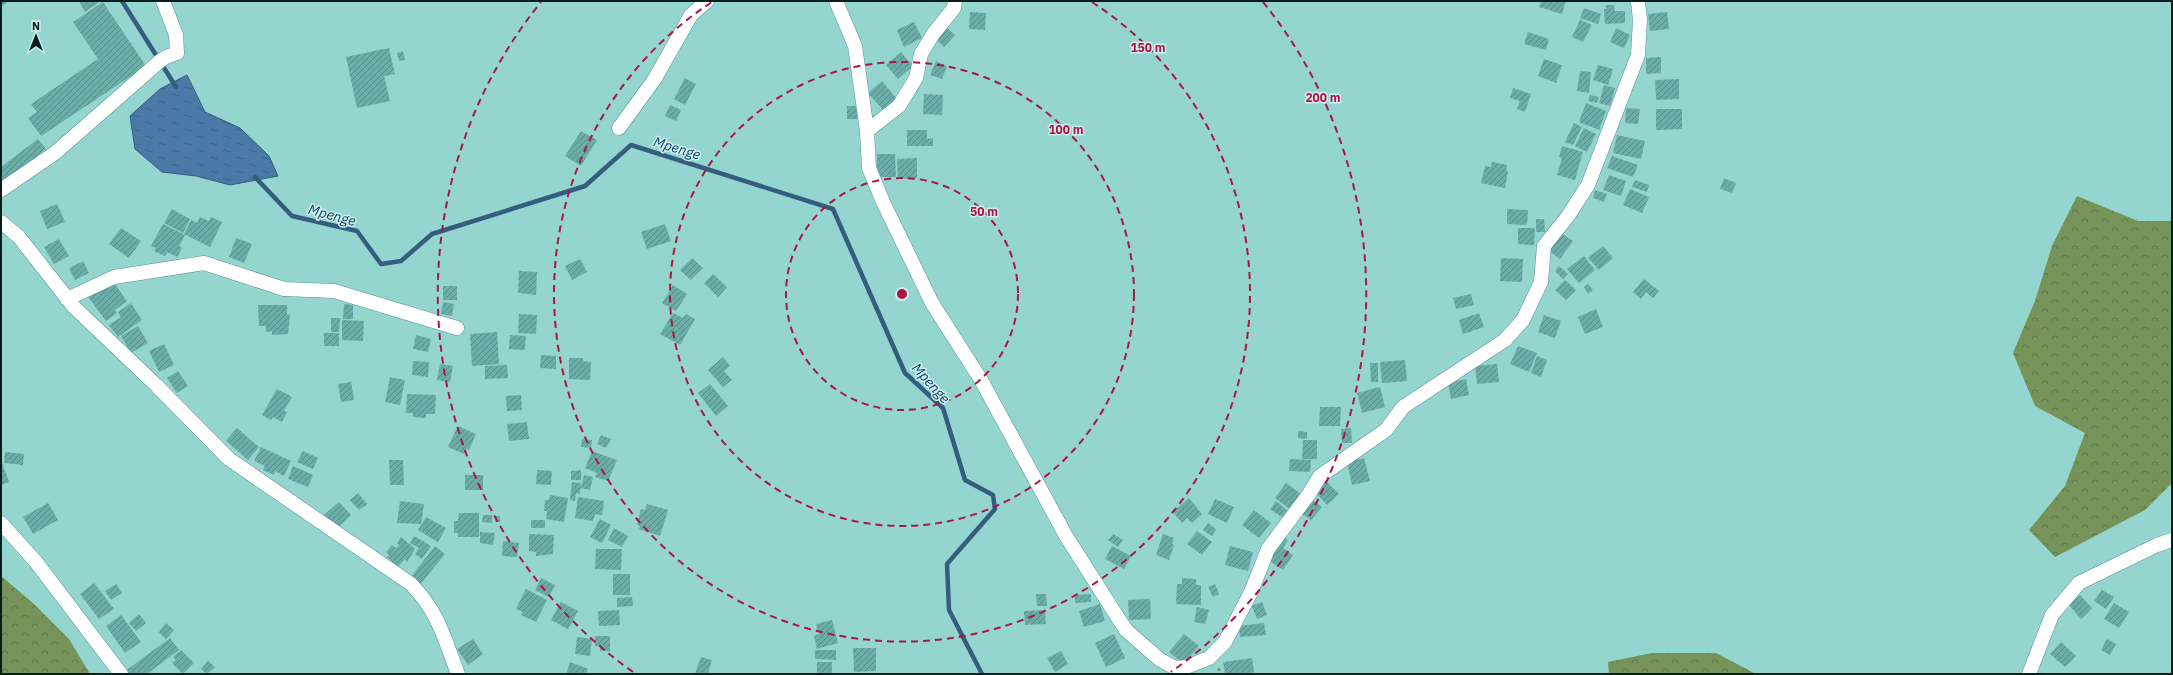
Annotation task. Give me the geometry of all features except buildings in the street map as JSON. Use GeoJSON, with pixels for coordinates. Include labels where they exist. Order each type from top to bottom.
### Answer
{"type":"FeatureCollection","features":[{"type":"Feature","properties":{"kind":"street"},"geometry":{"type":"LineString","coordinates":[[1,190],[55,153],[166,56],[178,53],[176,36],[163,1]]}},
{"type":"Feature","properties":{"kind":"street"},"geometry":{"type":"LineString","coordinates":[[619,128],[654,80],[691,16],[707,1]]}},
{"type":"Feature","properties":{"kind":"street"},"geometry":{"type":"LineString","coordinates":[[836,1],[855,46],[867,131],[869,168],[883,202],[932,303],[981,380],[1066,536],[1126,630],[1159,659],[1175,668],[1186,667],[1209,658],[1225,642],[1251,592],[1268,549],[1309,494],[1320,476],[1386,430],[1404,407],[1505,340],[1523,320],[1541,282],[1544,246],[1568,216],[1588,185],[1638,55],[1640,20],[1638,1]]}},
{"type":"Feature","properties":{"kind":"street"},"geometry":{"type":"LineString","coordinates":[[867,131],[899,106],[916,78],[921,54],[933,34],[954,8],[955,1]]}},
{"type":"Feature","properties":{"kind":"street"},"geometry":{"type":"LineString","coordinates":[[1,222],[19,237],[67,299],[229,459],[411,584],[426,600],[436,615],[458,674]]}},
{"type":"Feature","properties":{"kind":"street"},"geometry":{"type":"LineString","coordinates":[[67,299],[114,277],[204,263],[284,289],[334,291],[457,328]]}},
{"type":"Feature","properties":{"kind":"street"},"geometry":{"type":"LineString","coordinates":[[1,523],[36,562],[121,674]]}},
{"type":"Feature","properties":{"kind":"street"},"geometry":{"type":"LineString","coordinates":[[2029,674],[2052,615],[2079,583],[2157,545],[2172,540]]}},
{"type":"Feature","properties":{"kind":"green space"},"geometry":{"type":"Polygon","coordinates":[[[2077,196],[2138,221],[2172,221],[2172,483],[2145,510],[2055,557],[2029,530],[2065,486],[2085,433],[2035,406],[2013,353],[2035,301],[2052,246],[2077,196]]]}},
{"type":"Feature","properties":{"kind":"green space"},"geometry":{"type":"Polygon","coordinates":[[[1,576],[34,604],[69,639],[90,674],[1,674],[1,576]]]}},
{"type":"Feature","properties":{"kind":"green space"},"geometry":{"type":"Polygon","coordinates":[[[1652,653],[1716,653],[1756,674],[1609,674],[1608,662],[1652,653]]]}},
{"type":"Feature","properties":{"kind":"water"},"geometry":{"type":"Polygon","coordinates":[[[187,75],[205,112],[240,128],[269,156],[278,176],[230,185],[196,176],[162,172],[135,149],[130,116],[160,89],[187,75]]]}},
{"type":"Feature","properties":{"kind":"waterway","name":"Mpenge"},"geometry":{"type":"LineString","coordinates":[[122,1],[176,87]]}},
{"type":"Feature","properties":{"kind":"waterway","name":"Mpenge"},"geometry":{"type":"LineString","coordinates":[[255,177],[292,216],[357,231],[381,264],[401,261],[432,234],[585,186],[631,145],[833,209],[905,373],[943,408],[965,480],[993,495],[995,509],[947,564],[949,610],[982,674]]}}]}
